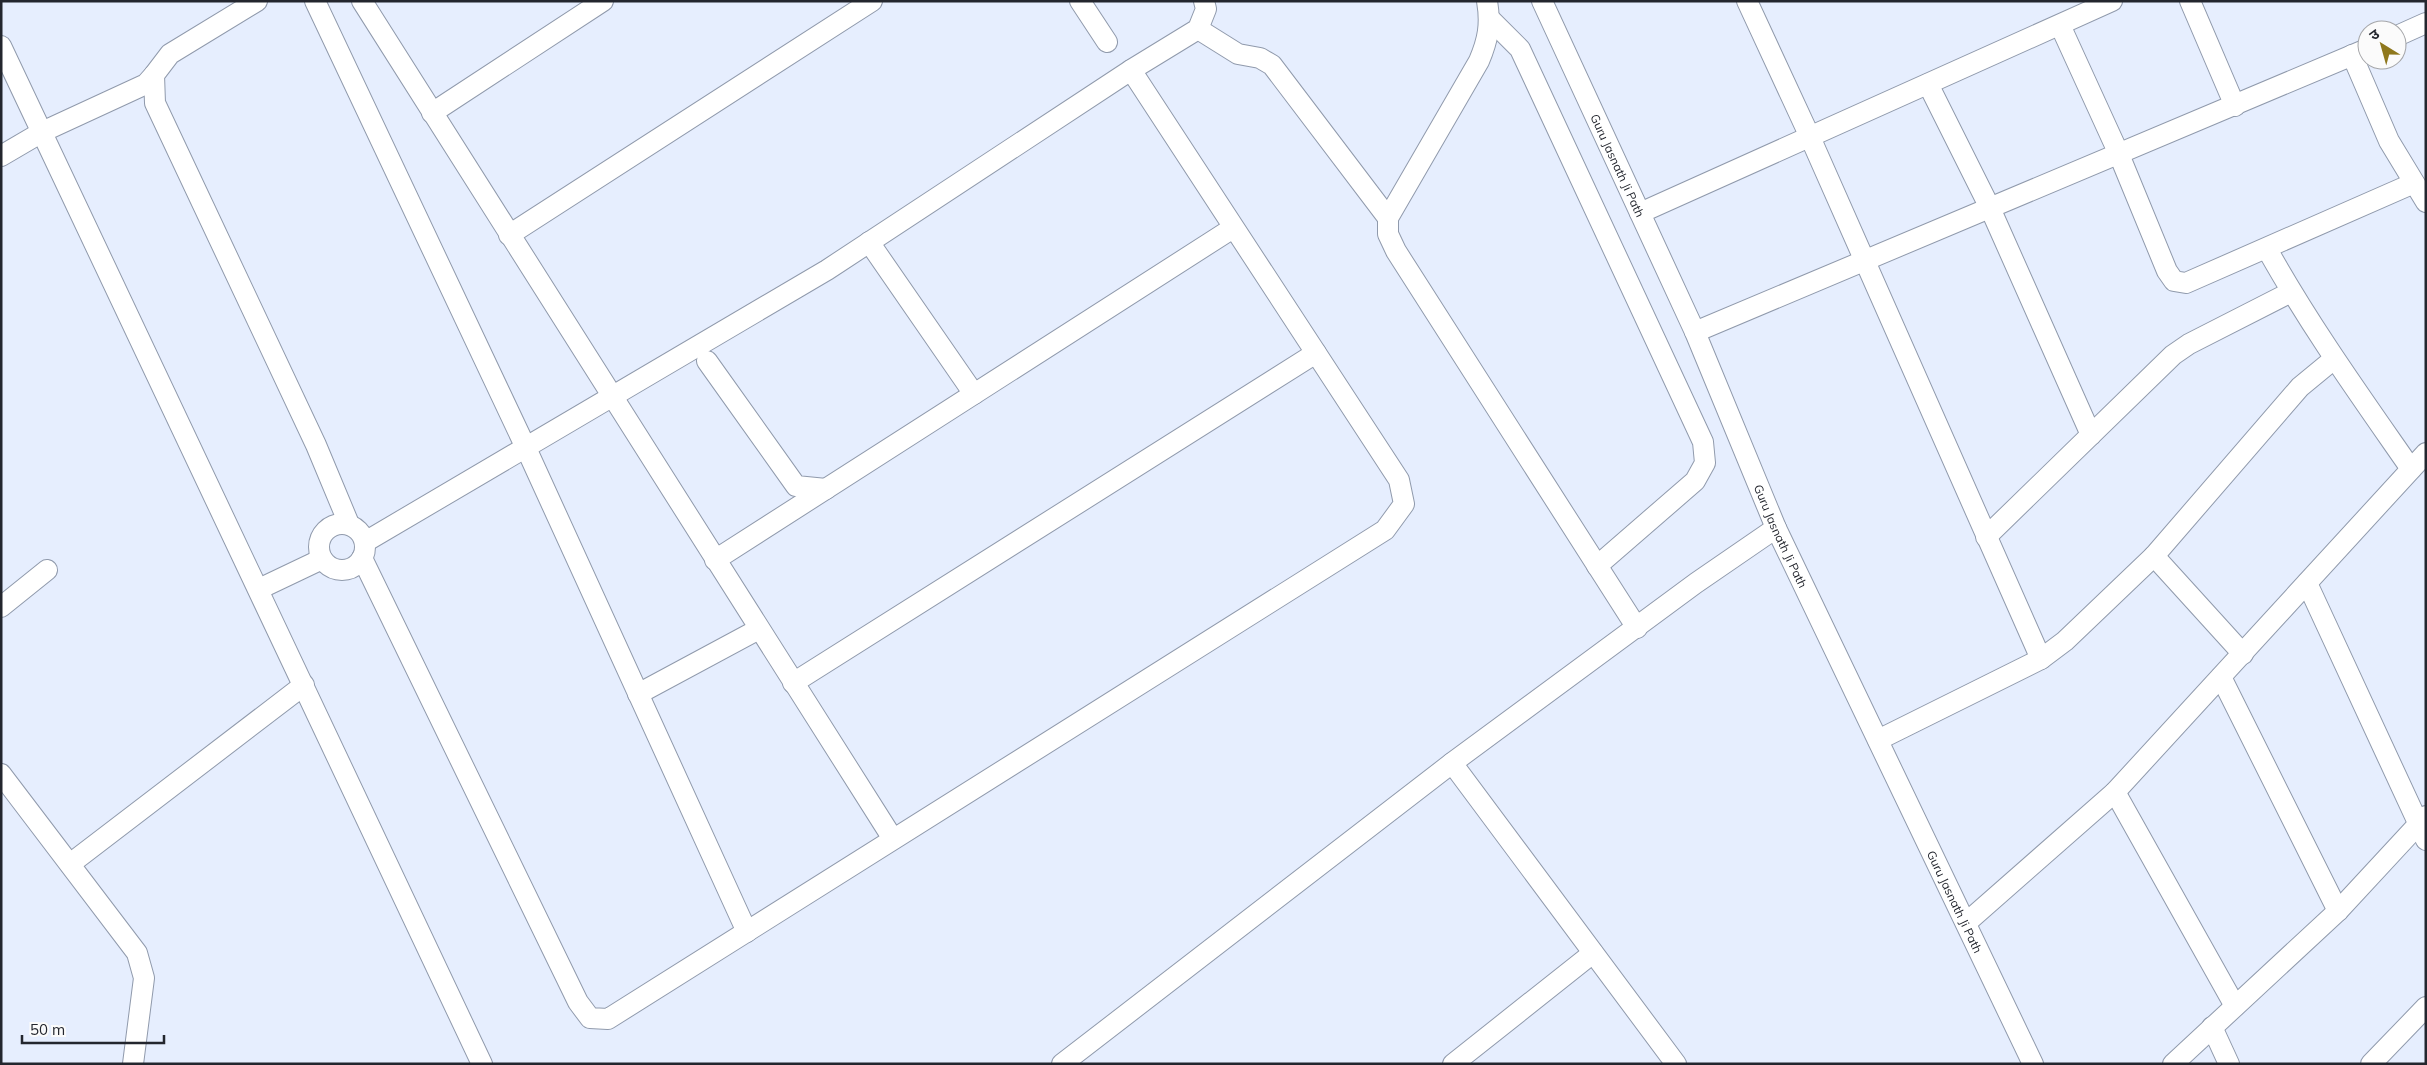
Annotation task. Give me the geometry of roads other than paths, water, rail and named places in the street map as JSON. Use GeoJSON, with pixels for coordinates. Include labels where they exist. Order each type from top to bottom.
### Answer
{"type":"FeatureCollection","features":[{"type":"Feature","properties":{"kind":"street"},"geometry":{"type":"LineString","coordinates":[[1,156],[42,132],[146,84],[170,54],[257,1]]}},
{"type":"Feature","properties":{"kind":"street"},"geometry":{"type":"LineString","coordinates":[[315,1],[526,448],[747,932]]}},
{"type":"Feature","properties":{"kind":"street"},"geometry":{"type":"LineString","coordinates":[[362,1],[611,398],[893,839]]}},
{"type":"Feature","properties":{"kind":"street"},"geometry":{"type":"LineString","coordinates":[[432,113],[603,1]]}},
{"type":"Feature","properties":{"kind":"street"},"geometry":{"type":"LineString","coordinates":[[509,235],[872,1]]}},
{"type":"Feature","properties":{"kind":"street"},"geometry":{"type":"LineString","coordinates":[[1080,1],[1107,42]]}},
{"type":"Feature","properties":{"kind":"street"},"geometry":{"type":"LineString","coordinates":[[1131,70],[1399,480],[1404,504],[1385,530],[608,1019],[590,1018],[578,1002],[364,550],[356,528],[349,524],[335,524],[323,532],[318,546],[322,559],[327,565],[343,570],[358,564],[364,550],[526,448],[827,270],[1131,70],[1198,29],[1206,9],[1204,1]]}},
{"type":"Feature","properties":{"kind":"street","name":"Guru Jasnath Ji Path"},"geometry":{"type":"LineString","coordinates":[[1542,1],[1696,332],[1776,528],[2033,1064]]}},
{"type":"Feature","properties":{"kind":"street"},"geometry":{"type":"LineString","coordinates":[[1747,1],[1810,136],[2041,659]]}},
{"type":"Feature","properties":{"kind":"street"},"geometry":{"type":"LineString","coordinates":[[1640,213],[2112,1]]}},
{"type":"Feature","properties":{"kind":"street"},"geometry":{"type":"LineString","coordinates":[[2190,1],[2235,106]]}},
{"type":"Feature","properties":{"kind":"street"},"geometry":{"type":"LineString","coordinates":[[1489,10],[1488,39],[1480,61],[1388,218],[1388,234],[1396,251],[1637,628]]}},
{"type":"Feature","properties":{"kind":"street"},"geometry":{"type":"LineString","coordinates":[[1489,10],[1520,49],[1703,442],[1705,463],[1695,481],[1597,566]]}},
{"type":"Feature","properties":{"kind":"street"},"geometry":{"type":"LineString","coordinates":[[2407,32],[2426,23]]}},
{"type":"Feature","properties":{"kind":"street"},"geometry":{"type":"LineString","coordinates":[[2060,25],[2118,152],[2167,272],[2174,281],[2186,282],[2267,249],[2414,183]]}},
{"type":"Feature","properties":{"kind":"street"},"geometry":{"type":"LineString","coordinates":[[1198,29],[1238,54],[1260,58],[1272,65],[1388,218]]}},
{"type":"Feature","properties":{"kind":"street"},"geometry":{"type":"LineString","coordinates":[[1,46],[482,1064]]}},
{"type":"Feature","properties":{"kind":"street"},"geometry":{"type":"LineString","coordinates":[[1696,332],[2118,152],[2235,106],[2357,53]]}},
{"type":"Feature","properties":{"kind":"street"},"geometry":{"type":"LineString","coordinates":[[2366,70],[2389,141],[2426,202]]}},
{"type":"Feature","properties":{"kind":"street"},"geometry":{"type":"LineString","coordinates":[[154,75],[155,103],[316,445],[349,524]]}},
{"type":"Feature","properties":{"kind":"street"},"geometry":{"type":"LineString","coordinates":[[1928,84],[1990,208],[2091,435]]}},
{"type":"Feature","properties":{"kind":"street"},"geometry":{"type":"LineString","coordinates":[[715,560],[1233,228]]}},
{"type":"Feature","properties":{"kind":"street"},"geometry":{"type":"LineString","coordinates":[[870,242],[974,394]]}},
{"type":"Feature","properties":{"kind":"street"},"geometry":{"type":"LineString","coordinates":[[2267,249],[2291,292],[2334,359],[2411,469]]}},
{"type":"Feature","properties":{"kind":"street"},"geometry":{"type":"LineString","coordinates":[[1986,537],[2173,355],[2189,344],[2291,292]]}},
{"type":"Feature","properties":{"kind":"street"},"geometry":{"type":"LineString","coordinates":[[793,683],[1316,353]]}},
{"type":"Feature","properties":{"kind":"street"},"geometry":{"type":"LineString","coordinates":[[1878,740],[2041,659],[2065,641],[2154,556],[2300,387],[2334,359]]}},
{"type":"Feature","properties":{"kind":"street"},"geometry":{"type":"LineString","coordinates":[[707,361],[796,486],[826,489]]}},
{"type":"Feature","properties":{"kind":"street"},"geometry":{"type":"LineString","coordinates":[[1966,923],[2115,792],[2426,453]]}},
{"type":"Feature","properties":{"kind":"street"},"geometry":{"type":"LineString","coordinates":[[1062,1064],[1452,763],[1696,583],[1776,528]]}},
{"type":"Feature","properties":{"kind":"street"},"geometry":{"type":"LineString","coordinates":[[2154,556],[2243,654]]}},
{"type":"Feature","properties":{"kind":"street"},"geometry":{"type":"LineString","coordinates":[[259,589],[322,559]]}},
{"type":"Feature","properties":{"kind":"street"},"geometry":{"type":"LineString","coordinates":[[1,607],[46,570]]}},
{"type":"Feature","properties":{"kind":"street"},"geometry":{"type":"LineString","coordinates":[[2173,1064],[2338,912],[2423,827],[2307,583]]}},
{"type":"Feature","properties":{"kind":"street"},"geometry":{"type":"LineString","coordinates":[[638,694],[759,629]]}},
{"type":"Feature","properties":{"kind":"street"},"geometry":{"type":"LineString","coordinates":[[2221,677],[2338,912]]}},
{"type":"Feature","properties":{"kind":"street"},"geometry":{"type":"LineString","coordinates":[[70,864],[304,685]]}},
{"type":"Feature","properties":{"kind":"street"},"geometry":{"type":"LineString","coordinates":[[1452,763],[1676,1064]]}},
{"type":"Feature","properties":{"kind":"street"},"geometry":{"type":"LineString","coordinates":[[1,774],[137,952],[144,978],[133,1064]]}},
{"type":"Feature","properties":{"kind":"street"},"geometry":{"type":"LineString","coordinates":[[2115,792],[2235,1006]]}},
{"type":"Feature","properties":{"kind":"street"},"geometry":{"type":"LineString","coordinates":[[1452,1064],[1593,954]]}},
{"type":"Feature","properties":{"kind":"street"},"geometry":{"type":"LineString","coordinates":[[2371,1064],[2426,1006]]}},
{"type":"Feature","properties":{"kind":"street"},"geometry":{"type":"LineString","coordinates":[[2212,1027],[2229,1064]]}}]}
